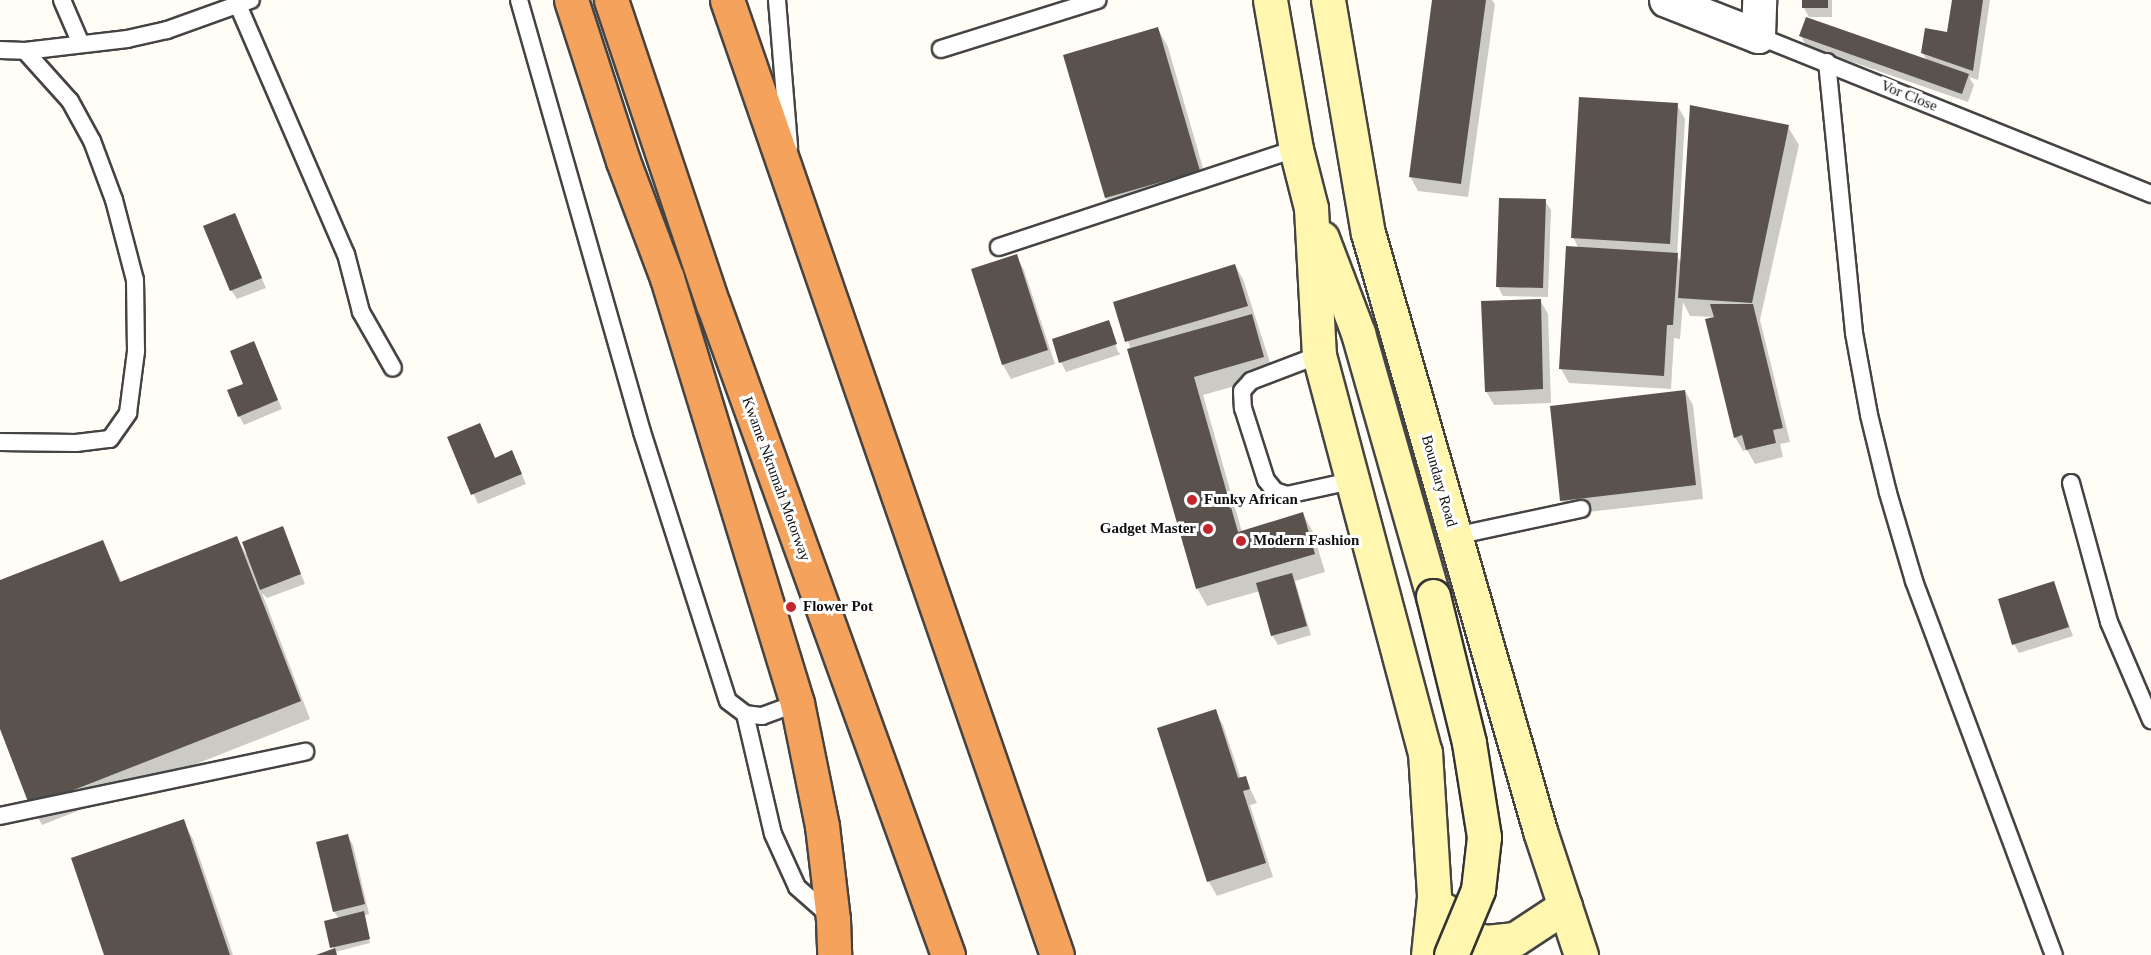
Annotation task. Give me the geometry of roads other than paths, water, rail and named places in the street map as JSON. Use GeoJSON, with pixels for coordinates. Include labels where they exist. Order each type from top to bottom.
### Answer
{"type":"FeatureCollection","features":[{"type":"Feature","properties":{"kind":"highway"},"geometry":{"type":"LineString","coordinates":[[571,0],[623,161],[667,278],[797,703],[822,826],[833,919],[834,955]]}},
{"type":"Feature","properties":{"kind":"highway","name":"Kwame Nkrumah Motorway"},"geometry":{"type":"LineString","coordinates":[[612,0],[713,304],[948,955]]}},
{"type":"Feature","properties":{"kind":"highway"},"geometry":{"type":"LineString","coordinates":[[727,0],[1057,955]]}},
{"type":"Feature","properties":{"kind":"main road","name":"Boundary Road"},"geometry":{"type":"LineString","coordinates":[[1328,0],[1368,233],[1455,536],[1581,955]]}},
{"type":"Feature","properties":{"kind":"main road"},"geometry":{"type":"LineString","coordinates":[[1268,3],[1296,150],[1311,208],[1358,333],[1433,596],[1469,743],[1484,837],[1478,890],[1451,955]]}},
{"type":"Feature","properties":{"kind":"main road"},"geometry":{"type":"LineString","coordinates":[[1311,208],[1319,355],[1425,752],[1434,897],[1428,955]]}},
{"type":"Feature","properties":{"kind":"main road"},"geometry":{"type":"LineString","coordinates":[[1434,897],[1470,938],[1486,942],[1515,939],[1565,906]]}},
{"type":"Feature","properties":{"kind":"street","name":"Vor Close"},"geometry":{"type":"LineString","coordinates":[[1666,0],[1758,36]]}},
{"type":"Feature","properties":{"kind":"street"},"geometry":{"type":"LineString","coordinates":[[1758,36],[1759,0]]}},
{"type":"Feature","properties":{"kind":"lane"},"geometry":{"type":"LineString","coordinates":[[62,0],[81,44]]}},
{"type":"Feature","properties":{"kind":"lane"},"geometry":{"type":"LineString","coordinates":[[519,0],[649,455],[728,701],[745,714],[762,716],[797,703]]}},
{"type":"Feature","properties":{"kind":"lane"},"geometry":{"type":"LineString","coordinates":[[777,0],[793,192]]}},
{"type":"Feature","properties":{"kind":"lane"},"geometry":{"type":"LineString","coordinates":[[941,49],[1097,0]]}},
{"type":"Feature","properties":{"kind":"lane"},"geometry":{"type":"LineString","coordinates":[[0,50],[25,51],[167,30],[244,2],[346,254],[362,312],[393,368]]}},
{"type":"Feature","properties":{"kind":"lane","name":"Vor Close"},"geometry":{"type":"LineString","coordinates":[[1758,36],[2151,194]]}},
{"type":"Feature","properties":{"kind":"lane"},"geometry":{"type":"LineString","coordinates":[[0,442],[76,443],[110,439],[129,413],[136,351],[135,280],[114,200],[92,141],[70,101],[25,51]]}},
{"type":"Feature","properties":{"kind":"lane"},"geometry":{"type":"LineString","coordinates":[[1827,62],[1854,333],[1869,415],[1888,493],[1914,581],[2054,955]]}},
{"type":"Feature","properties":{"kind":"lane"},"geometry":{"type":"LineString","coordinates":[[999,247],[1296,150]]}},
{"type":"Feature","properties":{"kind":"lane"},"geometry":{"type":"LineString","coordinates":[[1319,355],[1251,381],[1242,391],[1243,408],[1266,480],[1275,491],[1287,495],[1351,481]]}},
{"type":"Feature","properties":{"kind":"lane"},"geometry":{"type":"LineString","coordinates":[[2071,483],[2109,622],[2151,720]]}},
{"type":"Feature","properties":{"kind":"lane"},"geometry":{"type":"LineString","coordinates":[[1455,536],[1581,509]]}},
{"type":"Feature","properties":{"kind":"lane"},"geometry":{"type":"LineString","coordinates":[[745,714],[772,834],[797,887],[833,919]]}},
{"type":"Feature","properties":{"kind":"lane"},"geometry":{"type":"LineString","coordinates":[[0,816],[305,752]]}},
{"type":"Feature","properties":{"kind":"place","name":"Funky African"},"geometry":{"type":"Point","coordinates":[1192,500]}},
{"type":"Feature","properties":{"kind":"place","name":"Gadget Master"},"geometry":{"type":"Point","coordinates":[1208,529]}},
{"type":"Feature","properties":{"kind":"place","name":"Modern Fashion"},"geometry":{"type":"Point","coordinates":[1241,541]}},
{"type":"Feature","properties":{"kind":"place","name":"Flower Pot"},"geometry":{"type":"Point","coordinates":[791,607]}}]}
